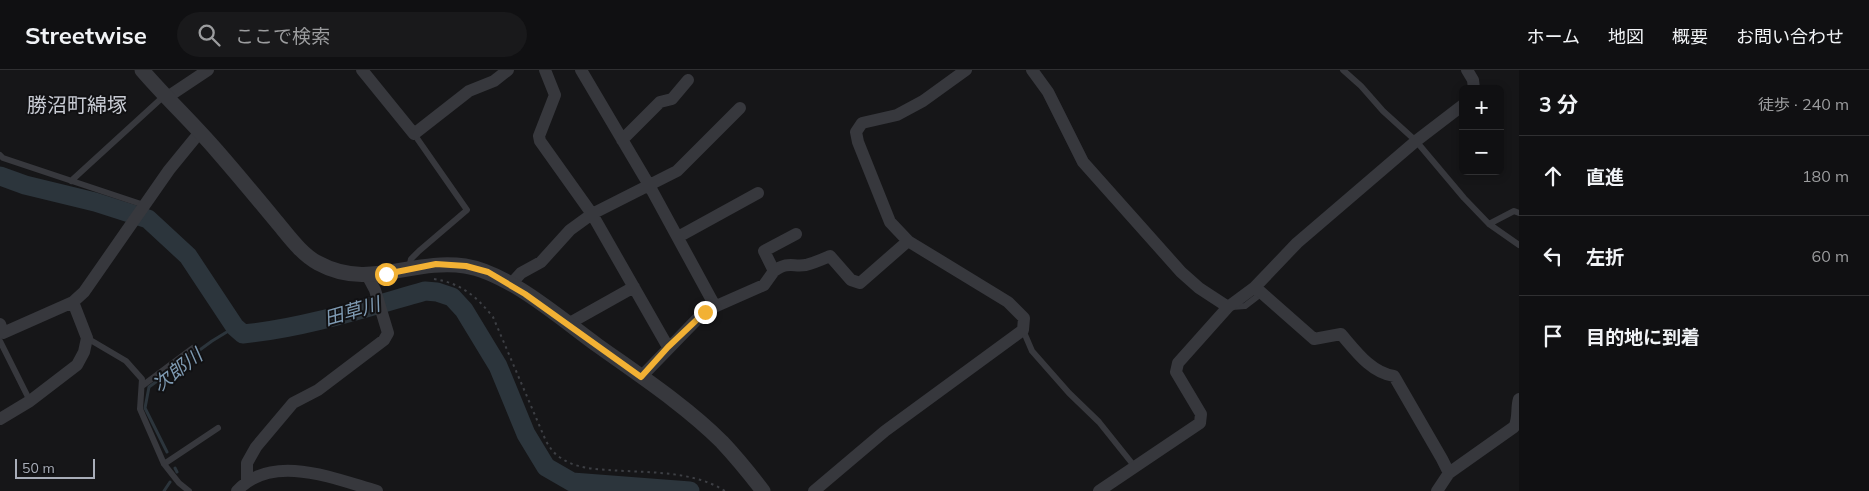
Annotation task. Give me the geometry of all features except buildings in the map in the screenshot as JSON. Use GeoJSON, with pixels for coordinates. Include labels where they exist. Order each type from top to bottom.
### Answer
{"type":"FeatureCollection","features":[{"type":"Feature","properties":{"kind":"street"},"geometry":{"type":"LineString","coordinates":[[142,70],[165,97],[200,132],[298,247],[315,262],[334,271],[366,276],[436,264],[466,266],[488,272],[511,284],[641,377],[721,441],[748,470],[763,491]]}},
{"type":"Feature","properties":{"kind":"street"},"geometry":{"type":"LineString","coordinates":[[165,97],[208,70]]}},
{"type":"Feature","properties":{"kind":"street"},"geometry":{"type":"LineString","coordinates":[[362,70],[414,134],[469,91],[494,81],[508,70]]}},
{"type":"Feature","properties":{"kind":"street"},"geometry":{"type":"LineString","coordinates":[[545,70],[555,96],[539,136],[540,142],[592,214],[668,347]]}},
{"type":"Feature","properties":{"kind":"street"},"geometry":{"type":"LineString","coordinates":[[581,70],[649,185],[715,306]]}},
{"type":"Feature","properties":{"kind":"street"},"geometry":{"type":"LineString","coordinates":[[814,491],[885,431],[1023,330],[1024,318],[1008,302],[908,241],[890,222],[858,142],[856,132],[862,123],[897,115],[923,102],[966,70]]}},
{"type":"Feature","properties":{"kind":"street"},"geometry":{"type":"LineString","coordinates":[[1032,70],[1048,92],[1083,162],[1181,272],[1199,288],[1228,307]]}},
{"type":"Feature","properties":{"kind":"street"},"geometry":{"type":"LineString","coordinates":[[1467,70],[1474,85]]}},
{"type":"Feature","properties":{"kind":"street"},"geometry":{"type":"LineString","coordinates":[[622,140],[660,102],[672,99],[688,80]]}},
{"type":"Feature","properties":{"kind":"street"},"geometry":{"type":"LineString","coordinates":[[511,284],[521,273],[541,262],[570,230],[592,214],[677,171],[740,108]]}},
{"type":"Feature","properties":{"kind":"street"},"geometry":{"type":"LineString","coordinates":[[1099,491],[1200,422],[1201,414],[1176,372],[1178,363],[1228,307],[1259,290],[1297,243],[1416,141],[1459,108]]}},
{"type":"Feature","properties":{"kind":"street"},"geometry":{"type":"LineString","coordinates":[[1,333],[73,302],[84,292],[143,206],[200,132]]}},
{"type":"Feature","properties":{"kind":"street"},"geometry":{"type":"LineString","coordinates":[[678,238],[758,193]]}},
{"type":"Feature","properties":{"kind":"street"},"geometry":{"type":"LineString","coordinates":[[774,271],[764,251],[796,234]]}},
{"type":"Feature","properties":{"kind":"street"},"geometry":{"type":"LineString","coordinates":[[641,377],[668,347],[705,312],[764,285],[774,271],[782,266],[806,265],[830,256],[851,280],[860,283],[908,241]]}},
{"type":"Feature","properties":{"kind":"street"},"geometry":{"type":"LineString","coordinates":[[247,486],[247,463],[256,447],[287,410],[298,400],[318,390],[384,340],[388,333],[374,290],[366,276]]}},
{"type":"Feature","properties":{"kind":"street"},"geometry":{"type":"LineString","coordinates":[[568,324],[634,287]]}},
{"type":"Feature","properties":{"kind":"street"},"geometry":{"type":"LineString","coordinates":[[1259,290],[1314,339],[1340,334],[1384,375],[1394,376],[1449,473]]}},
{"type":"Feature","properties":{"kind":"street"},"geometry":{"type":"LineString","coordinates":[[0,419],[30,401],[77,365],[84,352],[87,338],[73,302]]}},
{"type":"Feature","properties":{"kind":"street"},"geometry":{"type":"LineString","coordinates":[[1438,491],[1449,473],[1514,427],[1518,422],[1517,407],[1519,399]]}},
{"type":"Feature","properties":{"kind":"street"},"geometry":{"type":"LineString","coordinates":[[238,491],[259,475],[273,471],[310,472],[377,491]]}},
{"type":"Feature","properties":{"kind":"lane"},"geometry":{"type":"LineString","coordinates":[[1343,70],[1361,86],[1383,112],[1416,141],[1464,198],[1490,224],[1519,245]]}},
{"type":"Feature","properties":{"kind":"lane"},"geometry":{"type":"LineString","coordinates":[[71,181],[165,97]]}},
{"type":"Feature","properties":{"kind":"lane"},"geometry":{"type":"LineString","coordinates":[[408,269],[414,255],[467,210],[414,134]]}},
{"type":"Feature","properties":{"kind":"lane"},"geometry":{"type":"LineString","coordinates":[[0,155],[3,158],[143,206]]}},
{"type":"Feature","properties":{"kind":"lane"},"geometry":{"type":"LineString","coordinates":[[1490,224],[1514,211],[1519,213]]}},
{"type":"Feature","properties":{"kind":"lane"},"geometry":{"type":"LineString","coordinates":[[1023,330],[1032,352],[1099,422],[1135,468]]}},
{"type":"Feature","properties":{"kind":"lane"},"geometry":{"type":"LineString","coordinates":[[1,333],[30,401]]}},
{"type":"Feature","properties":{"kind":"lane"},"geometry":{"type":"LineString","coordinates":[[87,338],[126,361],[142,379],[140,409],[164,464],[189,491]]}},
{"type":"Feature","properties":{"kind":"lane"},"geometry":{"type":"LineString","coordinates":[[142,386],[192,348]]}},
{"type":"Feature","properties":{"kind":"lane"},"geometry":{"type":"LineString","coordinates":[[164,464],[218,428]]}},
{"type":"Feature","properties":{"kind":"path"},"geometry":{"type":"LineString","coordinates":[[428,279],[450,282],[460,286],[476,298],[494,317],[546,441],[553,452],[562,460],[587,468],[681,476],[712,483],[725,491]]}},
{"type":"Feature","properties":{"kind":"waterway","name":"田草川"},"geometry":{"type":"LineString","coordinates":[[0,176],[25,185],[95,202],[148,219],[188,256],[235,327],[243,334],[312,322],[425,291],[437,292],[452,297],[464,310],[498,366],[526,434],[546,467],[572,482],[690,491]]}},
{"type":"Feature","properties":{"kind":"waterway","name":"次郎川"},"geometry":{"type":"LineString","coordinates":[[167,452],[145,408],[149,387],[212,341],[235,327]]}},
{"type":"Feature","properties":{"kind":"waterway","name":"次郎川"},"geometry":{"type":"LineString","coordinates":[[175,468],[177,472]]}},
{"type":"Feature","properties":{"kind":"waterway","name":"次郎川"},"geometry":{"type":"LineString","coordinates":[[164,491],[170,482]]}},
{"type":"Feature","properties":{"kind":"district","name":"勝沼町綿塚"},"geometry":{"type":"Point","coordinates":[77,105]}},
{"type":"Feature","properties":{"kind":"route"},"geometry":{"type":"LineString","coordinates":[[386,274],[436,264],[466,266],[488,272],[525,294],[641,377],[668,347],[705,312]]}}]}
